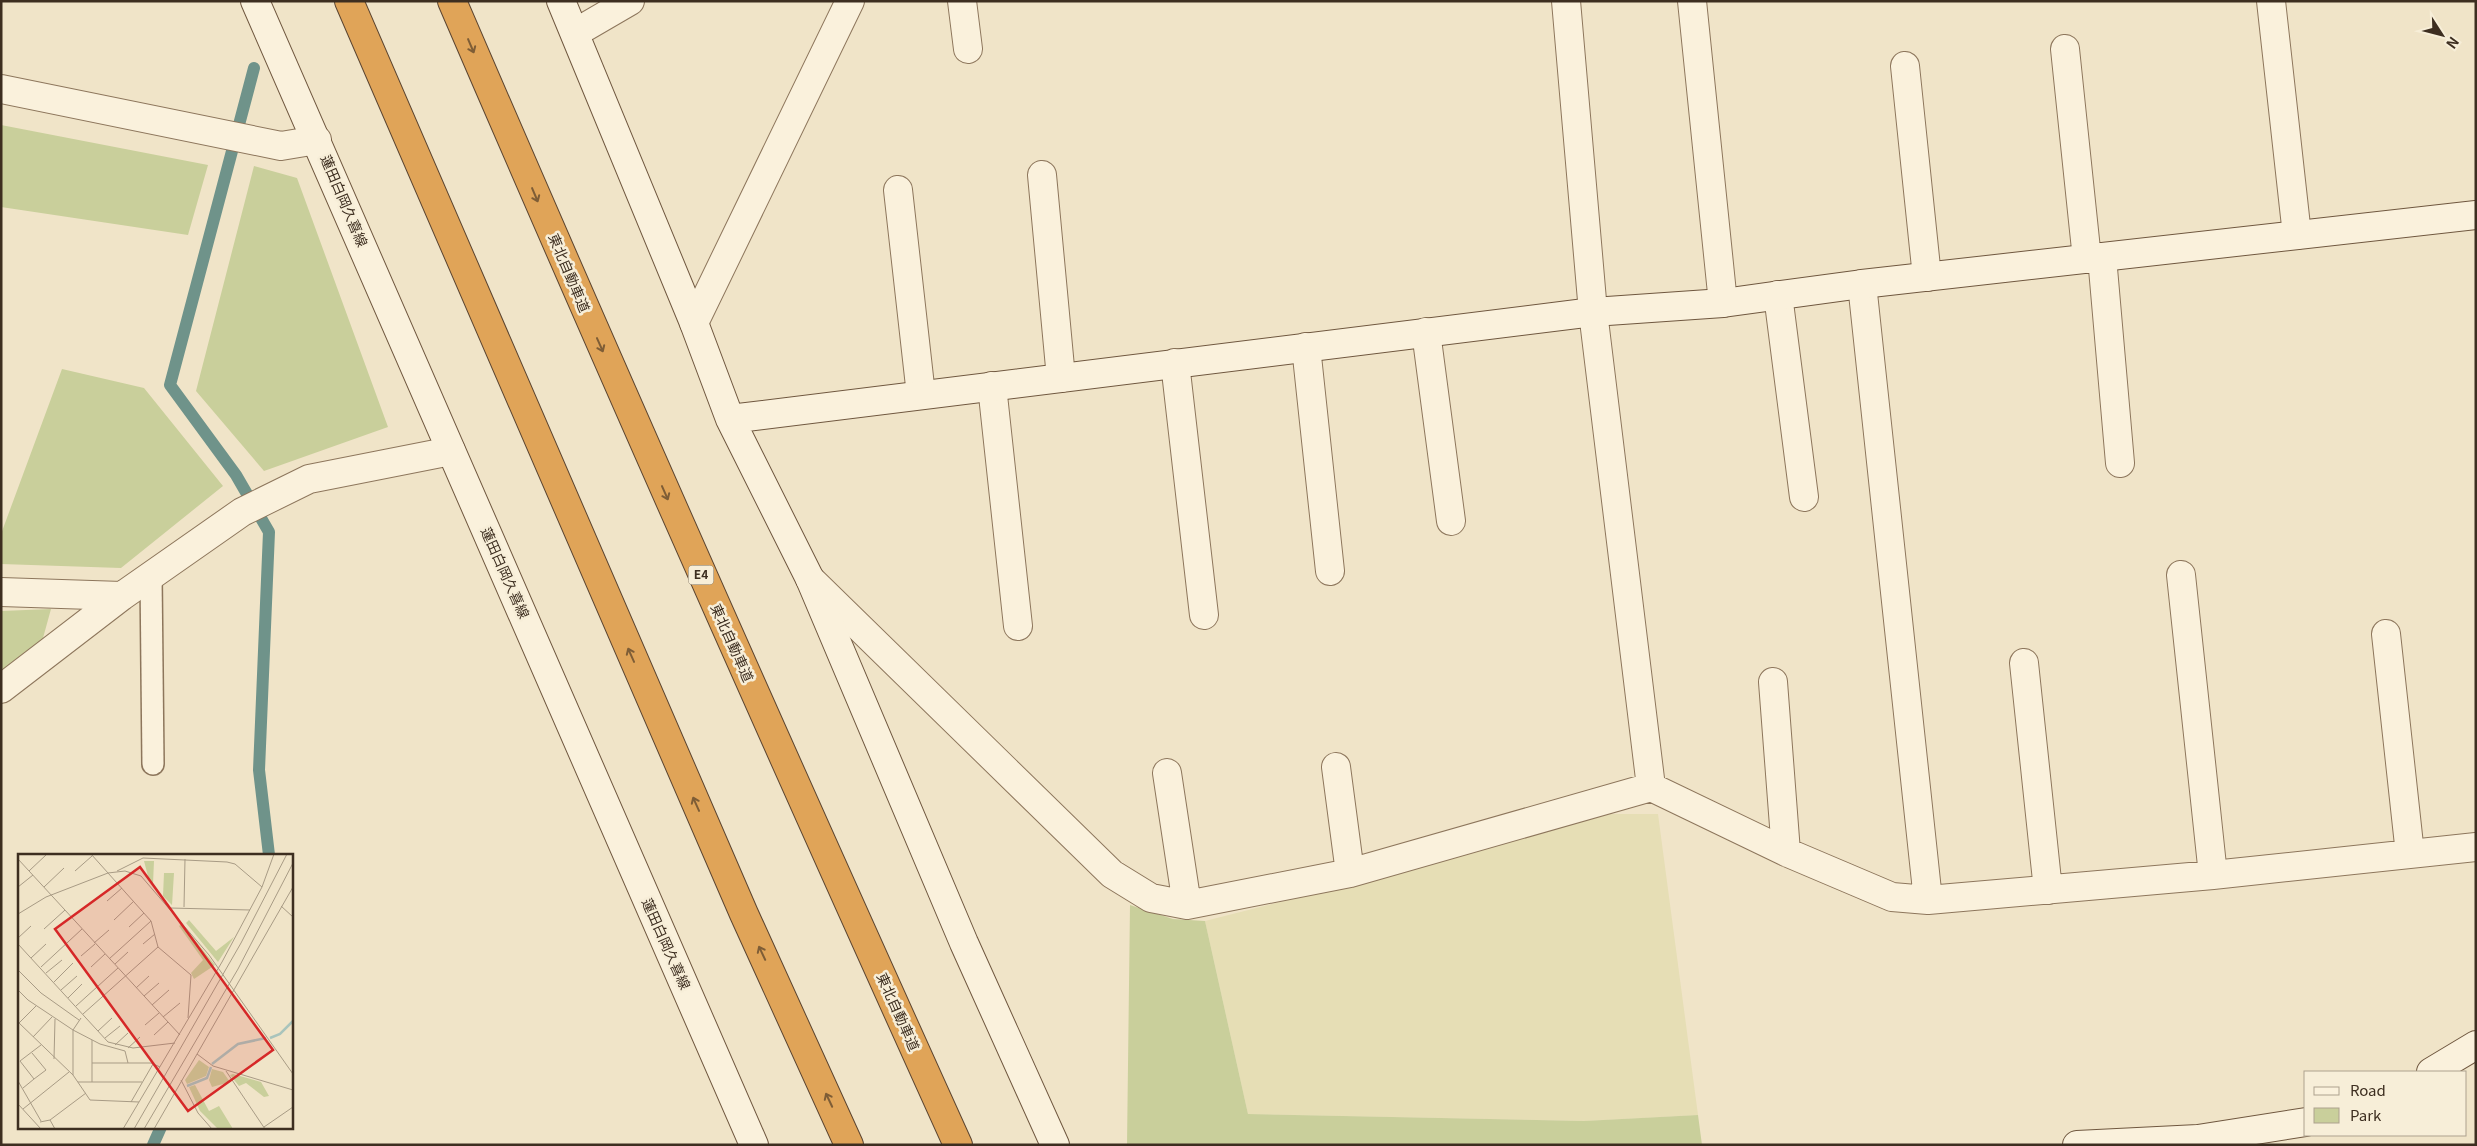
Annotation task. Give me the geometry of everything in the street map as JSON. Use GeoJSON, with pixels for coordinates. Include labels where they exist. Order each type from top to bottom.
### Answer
{"type":"FeatureCollection","features":[{"type":"Feature","properties":{"kind":"highway"},"geometry":{"type":"LineString","coordinates":[[349,1],[736,896],[850,1145]]}},
{"type":"Feature","properties":{"kind":"highway","name":"東北自動車道"},"geometry":{"type":"LineString","coordinates":[[452,1],[600,346],[740,663],[958,1145]]}},
{"type":"Feature","properties":{"kind":"street","name":"蓮田白岡久喜線"},"geometry":{"type":"LineString","coordinates":[[255,1],[318,140],[754,1145]]}},
{"type":"Feature","properties":{"kind":"street"},"geometry":{"type":"LineString","coordinates":[[561,1],[694,323],[730,419],[810,579],[964,943],[1055,1145]]}},
{"type":"Feature","properties":{"kind":"street"},"geometry":{"type":"LineString","coordinates":[[575,33],[630,1]]}},
{"type":"Feature","properties":{"kind":"street"},"geometry":{"type":"LineString","coordinates":[[694,323],[850,1]]}},
{"type":"Feature","properties":{"kind":"street"},"geometry":{"type":"LineString","coordinates":[[962,1],[968,49]]}},
{"type":"Feature","properties":{"kind":"street"},"geometry":{"type":"LineString","coordinates":[[1566,1],[1594,312],[1651,787]]}},
{"type":"Feature","properties":{"kind":"street"},"geometry":{"type":"LineString","coordinates":[[1692,1],[1724,303]]}},
{"type":"Feature","properties":{"kind":"street"},"geometry":{"type":"LineString","coordinates":[[2271,1],[2297,235]]}},
{"type":"Feature","properties":{"kind":"street"},"geometry":{"type":"LineString","coordinates":[[2065,49],[2120,463]]}},
{"type":"Feature","properties":{"kind":"street"},"geometry":{"type":"LineString","coordinates":[[1905,66],[1927,277]]}},
{"type":"Feature","properties":{"kind":"street"},"geometry":{"type":"LineString","coordinates":[[1,89],[281,146],[318,140]]}},
{"type":"Feature","properties":{"kind":"street"},"geometry":{"type":"LineString","coordinates":[[1042,175],[1060,378]]}},
{"type":"Feature","properties":{"kind":"street"},"geometry":{"type":"LineString","coordinates":[[898,190],[921,395]]}},
{"type":"Feature","properties":{"kind":"street"},"geometry":{"type":"LineString","coordinates":[[730,419],[1594,312],[1724,303],[1862,284],[2476,215]]}},
{"type":"Feature","properties":{"kind":"street"},"geometry":{"type":"LineString","coordinates":[[1862,284],[1928,900]]}},
{"type":"Feature","properties":{"kind":"street"},"geometry":{"type":"LineString","coordinates":[[1778,295],[1804,497]]}},
{"type":"Feature","properties":{"kind":"street"},"geometry":{"type":"LineString","coordinates":[[1426,332],[1451,521]]}},
{"type":"Feature","properties":{"kind":"street"},"geometry":{"type":"LineString","coordinates":[[1306,347],[1330,571]]}},
{"type":"Feature","properties":{"kind":"street"},"geometry":{"type":"LineString","coordinates":[[1175,363],[1204,615]]}},
{"type":"Feature","properties":{"kind":"street"},"geometry":{"type":"LineString","coordinates":[[992,386],[1018,626]]}},
{"type":"Feature","properties":{"kind":"street"},"geometry":{"type":"LineString","coordinates":[[1,689],[122,596],[242,512],[309,479],[452,451]]}},
{"type":"Feature","properties":{"kind":"street"},"geometry":{"type":"LineString","coordinates":[[2181,576],[2213,875]]}},
{"type":"Feature","properties":{"kind":"street"},"geometry":{"type":"LineString","coordinates":[[810,579],[1112,874],[1151,898],[1187,906],[1350,873],[1651,787],[1786,852],[1892,897],[1928,900],[2213,875],[2476,846]]}},
{"type":"Feature","properties":{"kind":"street"},"geometry":{"type":"LineString","coordinates":[[1,592],[122,596]]}},
{"type":"Feature","properties":{"kind":"street"},"geometry":{"type":"LineString","coordinates":[[2386,634],[2410,854]]}},
{"type":"Feature","properties":{"kind":"street"},"geometry":{"type":"LineString","coordinates":[[2024,663],[2048,890]]}},
{"type":"Feature","properties":{"kind":"street"},"geometry":{"type":"LineString","coordinates":[[1773,682],[1786,852]]}},
{"type":"Feature","properties":{"kind":"street"},"geometry":{"type":"LineString","coordinates":[[1336,767],[1350,873]]}},
{"type":"Feature","properties":{"kind":"street"},"geometry":{"type":"LineString","coordinates":[[1168,773],[1187,906]]}},
{"type":"Feature","properties":{"kind":"street"},"geometry":{"type":"LineString","coordinates":[[2433,1071],[2476,1045]]}},
{"type":"Feature","properties":{"kind":"street"},"geometry":{"type":"LineString","coordinates":[[2077,1145],[2198,1139],[2304,1122]]}},
{"type":"Feature","properties":{"kind":"lane"},"geometry":{"type":"LineString","coordinates":[[151,575],[153,764]]}},
{"type":"Feature","properties":{"kind":"shaded area"},"geometry":{"type":"Polygon","coordinates":[[[1610,814],[1658,814],[1698,1115],[1585,1121],[1248,1114],[1205,921],[1391,874],[1610,814]]]}},
{"type":"Feature","properties":{"kind":"green space"},"geometry":{"type":"Polygon","coordinates":[[[1,125],[208,165],[188,235],[1,207],[1,125]]]}},
{"type":"Feature","properties":{"kind":"green space"},"geometry":{"type":"Polygon","coordinates":[[[254,166],[297,178],[388,427],[264,471],[196,391],[254,166]]]}},
{"type":"Feature","properties":{"kind":"green space"},"geometry":{"type":"Polygon","coordinates":[[[62,369],[144,388],[223,486],[121,568],[1,564],[1,534],[62,369]]]}},
{"type":"Feature","properties":{"kind":"green space"},"geometry":{"type":"Polygon","coordinates":[[[51,609],[43,638],[1,671],[1,611],[51,609]]]}},
{"type":"Feature","properties":{"kind":"green space"},"geometry":{"type":"Polygon","coordinates":[[[1130,905],[1173,919],[1205,921],[1248,1114],[1584,1121],[1698,1115],[1702,1145],[1127,1145],[1130,905]]]}},
{"type":"Feature","properties":{"kind":"waterway"},"geometry":{"type":"LineString","coordinates":[[254,68],[170,385],[236,475],[269,532],[259,770],[269,854]]}},
{"type":"Feature","properties":{"kind":"waterway"},"geometry":{"type":"LineString","coordinates":[[153,1145],[161,1128]]}}]}
